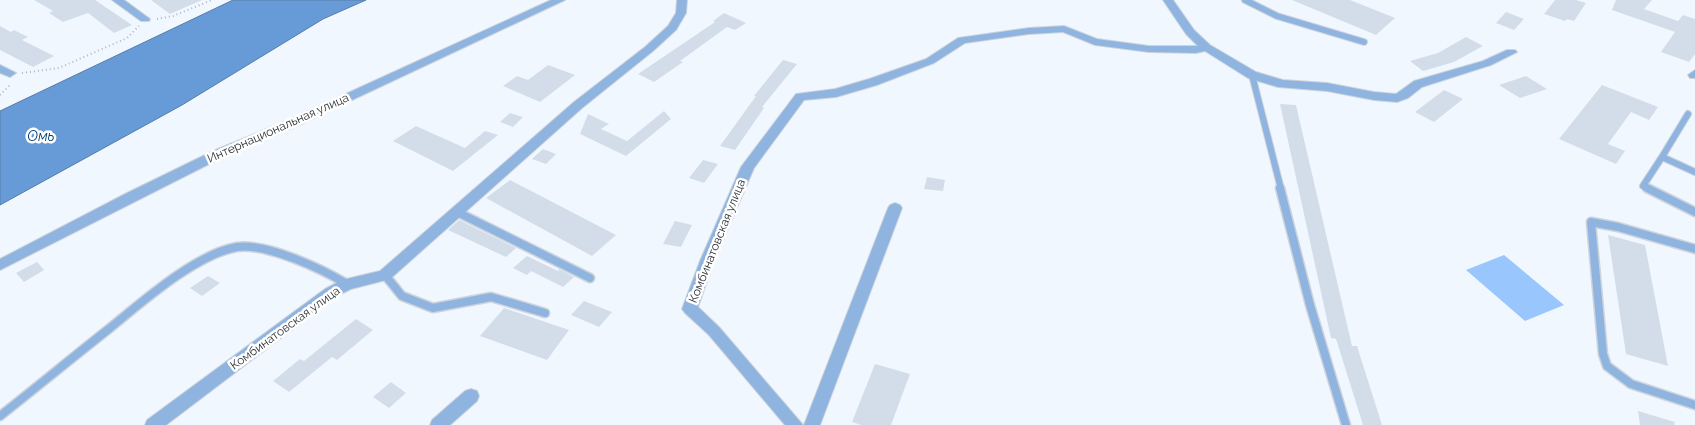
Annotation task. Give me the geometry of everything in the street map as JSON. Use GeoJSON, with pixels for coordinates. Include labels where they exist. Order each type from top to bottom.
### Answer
{"type":"FeatureCollection","features":[{"type":"Feature","properties":{"kind":"street"},"geometry":{"type":"LineString","coordinates":[[117,0],[144,19]]}},
{"type":"Feature","properties":{"kind":"street","name":"Интернациональная улица"},"geometry":{"type":"LineString","coordinates":[[0,265],[130,197],[218,154],[297,121],[560,0]]}},
{"type":"Feature","properties":{"kind":"street","name":"Комбинатовская улица"},"geometry":{"type":"LineString","coordinates":[[153,425],[330,293],[347,284],[385,275],[578,104],[649,49],[672,28],[681,13],[682,0]]}},
{"type":"Feature","properties":{"kind":"street"},"geometry":{"type":"LineString","coordinates":[[1168,0],[1190,32],[1206,47],[1252,75],[1277,83],[1327,87],[1374,96],[1397,98],[1418,84],[1487,63],[1511,52]]}},
{"type":"Feature","properties":{"kind":"street","name":"Комбинатовская улица"},"geometry":{"type":"LineString","coordinates":[[795,425],[714,331],[690,309],[707,260],[748,167],[800,97],[836,93],[873,82],[930,61],[962,40],[1029,31],[1064,29],[1096,42],[1149,48],[1196,50],[1206,47]]}},
{"type":"Feature","properties":{"kind":"street"},"geometry":{"type":"LineString","coordinates":[[812,425],[895,208]]}},
{"type":"Feature","properties":{"kind":"street"},"geometry":{"type":"LineString","coordinates":[[438,425],[471,396]]}},
{"type":"Feature","properties":{"kind":"lane"},"geometry":{"type":"LineString","coordinates":[[1245,0],[1277,16],[1364,42]]}},
{"type":"Feature","properties":{"kind":"lane"},"geometry":{"type":"LineString","coordinates":[[1252,75],[1310,305],[1346,425]]}},
{"type":"Feature","properties":{"kind":"lane"},"geometry":{"type":"LineString","coordinates":[[1688,114],[1643,186],[1695,212]]}},
{"type":"Feature","properties":{"kind":"lane"},"geometry":{"type":"LineString","coordinates":[[1662,157],[1695,172]]}},
{"type":"Feature","properties":{"kind":"lane"},"geometry":{"type":"LineString","coordinates":[[457,212],[590,278]]}},
{"type":"Feature","properties":{"kind":"lane"},"geometry":{"type":"LineString","coordinates":[[1695,249],[1618,227],[1590,222],[1603,354],[1607,366],[1631,384],[1695,405]]}},
{"type":"Feature","properties":{"kind":"lane"},"geometry":{"type":"LineString","coordinates":[[0,416],[170,280],[216,252],[238,247],[264,249],[324,270],[347,284]]}},
{"type":"Feature","properties":{"kind":"lane"},"geometry":{"type":"LineString","coordinates":[[385,275],[402,296],[433,308],[491,298],[545,313]]}},
{"type":"Feature","properties":{"kind":"path"},"geometry":{"type":"LineString","coordinates":[[5,71],[36,72],[59,68],[127,38],[136,31],[144,19],[173,16],[212,0]]}},
{"type":"Feature","properties":{"kind":"path"},"geometry":{"type":"LineString","coordinates":[[0,95],[12,83],[5,71]]}},
{"type":"Feature","properties":{"kind":"shaded area"},"geometry":{"type":"Polygon","coordinates":[[[1504,255],[1564,305],[1525,321],[1466,270],[1504,255]]]}},
{"type":"Feature","properties":{"kind":"water","name":"Омь"},"geometry":{"type":"Polygon","coordinates":[[[233,0],[366,0],[323,19],[182,105],[0,205],[0,111],[233,0]]]}},
{"type":"Feature","properties":{"kind":"building"},"geometry":{"type":"Polygon","coordinates":[[[34,0],[95,0],[132,25],[114,33],[88,13],[63,22],[49,13],[53,11],[34,0]]]}},
{"type":"Feature","properties":{"kind":"building"},"geometry":{"type":"Polygon","coordinates":[[[151,0],[202,0],[170,14],[151,0]]]}},
{"type":"Feature","properties":{"kind":"building"},"geometry":{"type":"Polygon","coordinates":[[[1292,0],[1350,0],[1395,18],[1376,35],[1292,0]]]}},
{"type":"Feature","properties":{"kind":"building"},"geometry":{"type":"Polygon","coordinates":[[[1555,0],[1576,0],[1586,3],[1574,21],[1567,19],[1565,21],[1544,14],[1555,0]]]}},
{"type":"Feature","properties":{"kind":"building"},"geometry":{"type":"Polygon","coordinates":[[[1616,0],[1652,0],[1644,9],[1678,21],[1683,15],[1695,19],[1695,54],[1689,62],[1661,52],[1675,32],[1612,10],[1616,0]]]}},
{"type":"Feature","properties":{"kind":"building"},"geometry":{"type":"Polygon","coordinates":[[[1506,12],[1524,19],[1514,30],[1496,23],[1506,12]]]}},
{"type":"Feature","properties":{"kind":"building"},"geometry":{"type":"Polygon","coordinates":[[[724,13],[746,23],[735,30],[727,27],[654,82],[638,74],[715,22],[713,21],[724,13]]]}},
{"type":"Feature","properties":{"kind":"building"},"geometry":{"type":"Polygon","coordinates":[[[0,26],[11,32],[14,30],[28,37],[22,40],[54,56],[33,67],[0,50],[0,26]]]}},
{"type":"Feature","properties":{"kind":"building"},"geometry":{"type":"Polygon","coordinates":[[[1466,37],[1483,46],[1454,62],[1423,71],[1410,61],[1438,53],[1466,37]]]}},
{"type":"Feature","properties":{"kind":"building"},"geometry":{"type":"Polygon","coordinates":[[[783,60],[797,64],[762,107],[764,108],[735,150],[720,146],[756,96],[754,96],[783,60]]]}},
{"type":"Feature","properties":{"kind":"building"},"geometry":{"type":"Polygon","coordinates":[[[548,65],[575,75],[540,102],[503,86],[517,76],[528,80],[548,65]]]}},
{"type":"Feature","properties":{"kind":"building"},"geometry":{"type":"Polygon","coordinates":[[[1526,76],[1547,89],[1520,98],[1499,85],[1526,76]]]}},
{"type":"Feature","properties":{"kind":"building"},"geometry":{"type":"Polygon","coordinates":[[[1602,85],[1658,107],[1649,120],[1631,112],[1608,144],[1625,151],[1616,164],[1559,139],[1602,85]]]}},
{"type":"Feature","properties":{"kind":"building"},"geometry":{"type":"Polygon","coordinates":[[[1444,90],[1463,99],[1434,122],[1415,112],[1444,90]]]}},
{"type":"Feature","properties":{"kind":"building"},"geometry":{"type":"Polygon","coordinates":[[[1280,104],[1296,105],[1352,346],[1357,346],[1382,425],[1363,425],[1336,339],[1331,338],[1280,104]]]}},
{"type":"Feature","properties":{"kind":"building"},"geometry":{"type":"Polygon","coordinates":[[[664,111],[671,119],[626,156],[580,134],[588,114],[609,124],[601,129],[627,141],[664,111]]]}},
{"type":"Feature","properties":{"kind":"building"},"geometry":{"type":"Polygon","coordinates":[[[510,113],[523,117],[513,127],[500,122],[510,113]]]}},
{"type":"Feature","properties":{"kind":"building"},"geometry":{"type":"Polygon","coordinates":[[[416,126],[465,148],[485,131],[498,135],[453,171],[393,141],[416,126]]]}},
{"type":"Feature","properties":{"kind":"building"},"geometry":{"type":"Polygon","coordinates":[[[543,149],[556,154],[546,164],[532,159],[543,149]]]}},
{"type":"Feature","properties":{"kind":"building"},"geometry":{"type":"Polygon","coordinates":[[[703,160],[718,164],[704,183],[689,178],[703,160]]]}},
{"type":"Feature","properties":{"kind":"building"},"geometry":{"type":"Polygon","coordinates":[[[927,177],[945,180],[943,191],[924,189],[927,177]]]}},
{"type":"Feature","properties":{"kind":"building"},"geometry":{"type":"Polygon","coordinates":[[[510,180],[616,235],[592,256],[486,198],[510,180]]]}},
{"type":"Feature","properties":{"kind":"building"},"geometry":{"type":"Polygon","coordinates":[[[459,220],[516,248],[506,257],[448,230],[459,220]]]}},
{"type":"Feature","properties":{"kind":"building"},"geometry":{"type":"Polygon","coordinates":[[[675,221],[692,225],[681,247],[663,244],[675,221]]]}},
{"type":"Feature","properties":{"kind":"building"},"geometry":{"type":"Polygon","coordinates":[[[1608,235],[1645,245],[1668,366],[1626,354],[1608,235]]]}},
{"type":"Feature","properties":{"kind":"building"},"geometry":{"type":"Polygon","coordinates":[[[527,256],[574,277],[563,287],[531,271],[527,275],[513,268],[527,256]]]}},
{"type":"Feature","properties":{"kind":"building"},"geometry":{"type":"Polygon","coordinates":[[[37,262],[44,270],[24,282],[16,273],[37,262]]]}},
{"type":"Feature","properties":{"kind":"building"},"geometry":{"type":"Polygon","coordinates":[[[208,276],[220,283],[202,296],[190,288],[208,276]]]}},
{"type":"Feature","properties":{"kind":"building"},"geometry":{"type":"Polygon","coordinates":[[[584,301],[612,312],[599,327],[571,315],[584,301]]]}},
{"type":"Feature","properties":{"kind":"building"},"geometry":{"type":"Polygon","coordinates":[[[504,308],[569,330],[547,360],[480,336],[504,308]]]}},
{"type":"Feature","properties":{"kind":"building"},"geometry":{"type":"Polygon","coordinates":[[[356,319],[373,330],[337,360],[332,357],[289,392],[273,381],[300,359],[304,361],[356,319]]]}},
{"type":"Feature","properties":{"kind":"building"},"geometry":{"type":"Polygon","coordinates":[[[875,364],[910,374],[891,425],[861,425],[852,422],[875,364]]]}},
{"type":"Feature","properties":{"kind":"building"},"geometry":{"type":"Polygon","coordinates":[[[391,382],[406,393],[389,408],[373,397],[391,382]]]}},
{"type":"Feature","properties":{"kind":"building"},"geometry":{"type":"Polygon","coordinates":[[[1638,411],[1675,422],[1674,425],[1640,425],[1638,411]]]}}]}
